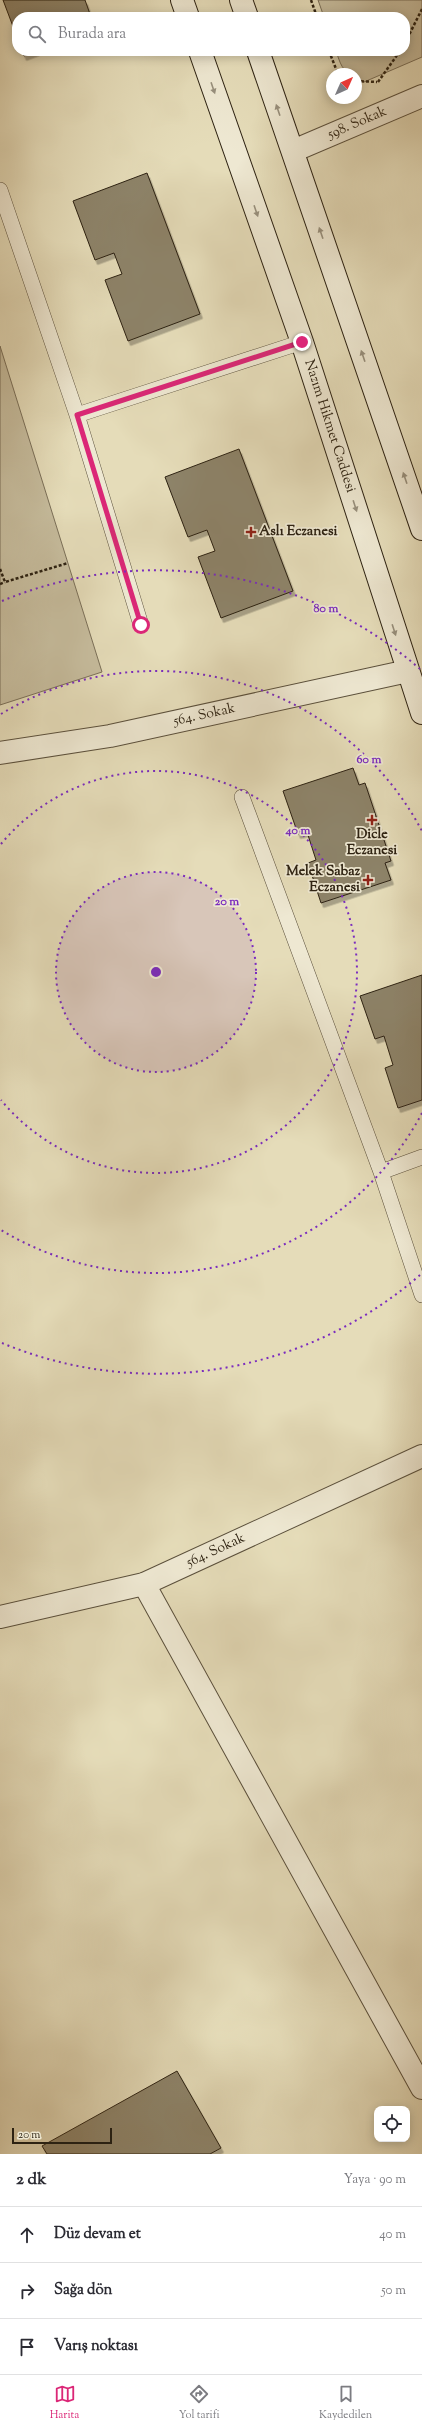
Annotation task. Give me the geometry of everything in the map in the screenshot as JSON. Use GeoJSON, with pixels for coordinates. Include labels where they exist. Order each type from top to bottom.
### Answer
{"type":"FeatureCollection","features":[{"type":"Feature","properties":{"kind":"street"},"geometry":{"type":"LineString","coordinates":[[182,0],[186,12]]}},
{"type":"Feature","properties":{"kind":"street"},"geometry":{"type":"LineString","coordinates":[[241,0],[245,12]]}},
{"type":"Feature","properties":{"kind":"street","name":"Nazım Hikmet Caddesi"},"geometry":{"type":"LineString","coordinates":[[202,56],[302,342],[422,713]]}},
{"type":"Feature","properties":{"kind":"street"},"geometry":{"type":"LineString","coordinates":[[260,56],[422,529]]}},
{"type":"Feature","properties":{"kind":"street","name":"598. Sokak"},"geometry":{"type":"LineString","coordinates":[[293,151],[422,96]]}},
{"type":"Feature","properties":{"kind":"street","name":"564. Sokak"},"geometry":{"type":"LineString","coordinates":[[0,753],[110,736],[408,671]]}},
{"type":"Feature","properties":{"kind":"street","name":"564. Sokak"},"geometry":{"type":"LineString","coordinates":[[0,1618],[144,1584],[422,1456]]}},
{"type":"Feature","properties":{"kind":"street"},"geometry":{"type":"LineString","coordinates":[[144,1584],[422,2088]]}},
{"type":"Feature","properties":{"kind":"lane"},"geometry":{"type":"LineString","coordinates":[[0,190],[77,415],[141,625]]}},
{"type":"Feature","properties":{"kind":"lane"},"geometry":{"type":"LineString","coordinates":[[77,415],[302,342]]}},
{"type":"Feature","properties":{"kind":"lane"},"geometry":{"type":"LineString","coordinates":[[242,797],[381,1172],[422,1295]]}},
{"type":"Feature","properties":{"kind":"lane"},"geometry":{"type":"LineString","coordinates":[[381,1172],[422,1157]]}},
{"type":"Feature","properties":{"kind":"path"},"geometry":{"type":"LineString","coordinates":[[311,0],[315,12]]}},
{"type":"Feature","properties":{"kind":"path"},"geometry":{"type":"LineString","coordinates":[[410,33],[422,9]]}},
{"type":"Feature","properties":{"kind":"path"},"geometry":{"type":"LineString","coordinates":[[331,56],[336,68]]}},
{"type":"Feature","properties":{"kind":"path"},"geometry":{"type":"LineString","coordinates":[[378,82],[396,56]]}},
{"type":"Feature","properties":{"kind":"path"},"geometry":{"type":"LineString","coordinates":[[0,584],[68,563]]}},
{"type":"Feature","properties":{"kind":"path"},"geometry":{"type":"LineString","coordinates":[[0,568],[5,582]]}},
{"type":"Feature","properties":{"kind":"shaded area"},"geometry":{"type":"Polygon","coordinates":[[[318,0],[422,0],[422,57],[364,82],[362,81],[362,68],[343,68],[338,56],[410,56],[410,12],[322,12],[318,0]]]}},
{"type":"Feature","properties":{"kind":"shaded area"},"geometry":{"type":"Polygon","coordinates":[[[0,346],[102,672],[0,705],[0,346]]]}},
{"type":"Feature","properties":{"kind":"building"},"geometry":{"type":"Polygon","coordinates":[[[3,0],[85,0],[89,12],[12,12],[12,24],[3,0]]]}},
{"type":"Feature","properties":{"kind":"building"},"geometry":{"type":"Polygon","coordinates":[[[147,173],[200,314],[128,341],[105,280],[122,274],[114,253],[95,260],[73,201],[147,173]]]}},
{"type":"Feature","properties":{"kind":"building"},"geometry":{"type":"Polygon","coordinates":[[[239,449],[293,591],[221,618],[198,557],[215,551],[207,530],[188,537],[165,477],[239,449]]]}},
{"type":"Feature","properties":{"kind":"building"},"geometry":{"type":"Polygon","coordinates":[[[353,768],[359,785],[365,783],[391,861],[385,863],[391,880],[321,903],[308,863],[316,860],[307,832],[298,834],[283,791],[353,768]]]}},
{"type":"Feature","properties":{"kind":"building"},"geometry":{"type":"Polygon","coordinates":[[[422,975],[422,1100],[398,1108],[385,1068],[393,1065],[384,1036],[375,1039],[360,996],[422,975]]]}},
{"type":"Feature","properties":{"kind":"building"},"geometry":{"type":"Polygon","coordinates":[[[177,2071],[221,2148],[210,2154],[47,2154],[42,2146],[177,2071]]]}},
{"type":"Feature","properties":{"kind":"place","name":"Aslı Eczanesi"},"geometry":{"type":"Point","coordinates":[251,532]}},
{"type":"Feature","properties":{"kind":"place","name":"Dicle Eczanesi"},"geometry":{"type":"Point","coordinates":[372,820]}},
{"type":"Feature","properties":{"kind":"place","name":"Melek Sabaz Eczanesi"},"geometry":{"type":"Point","coordinates":[368,880]}},
{"type":"Feature","properties":{"kind":"route"},"geometry":{"type":"LineString","coordinates":[[141,625],[77,415],[302,342]]}}]}
